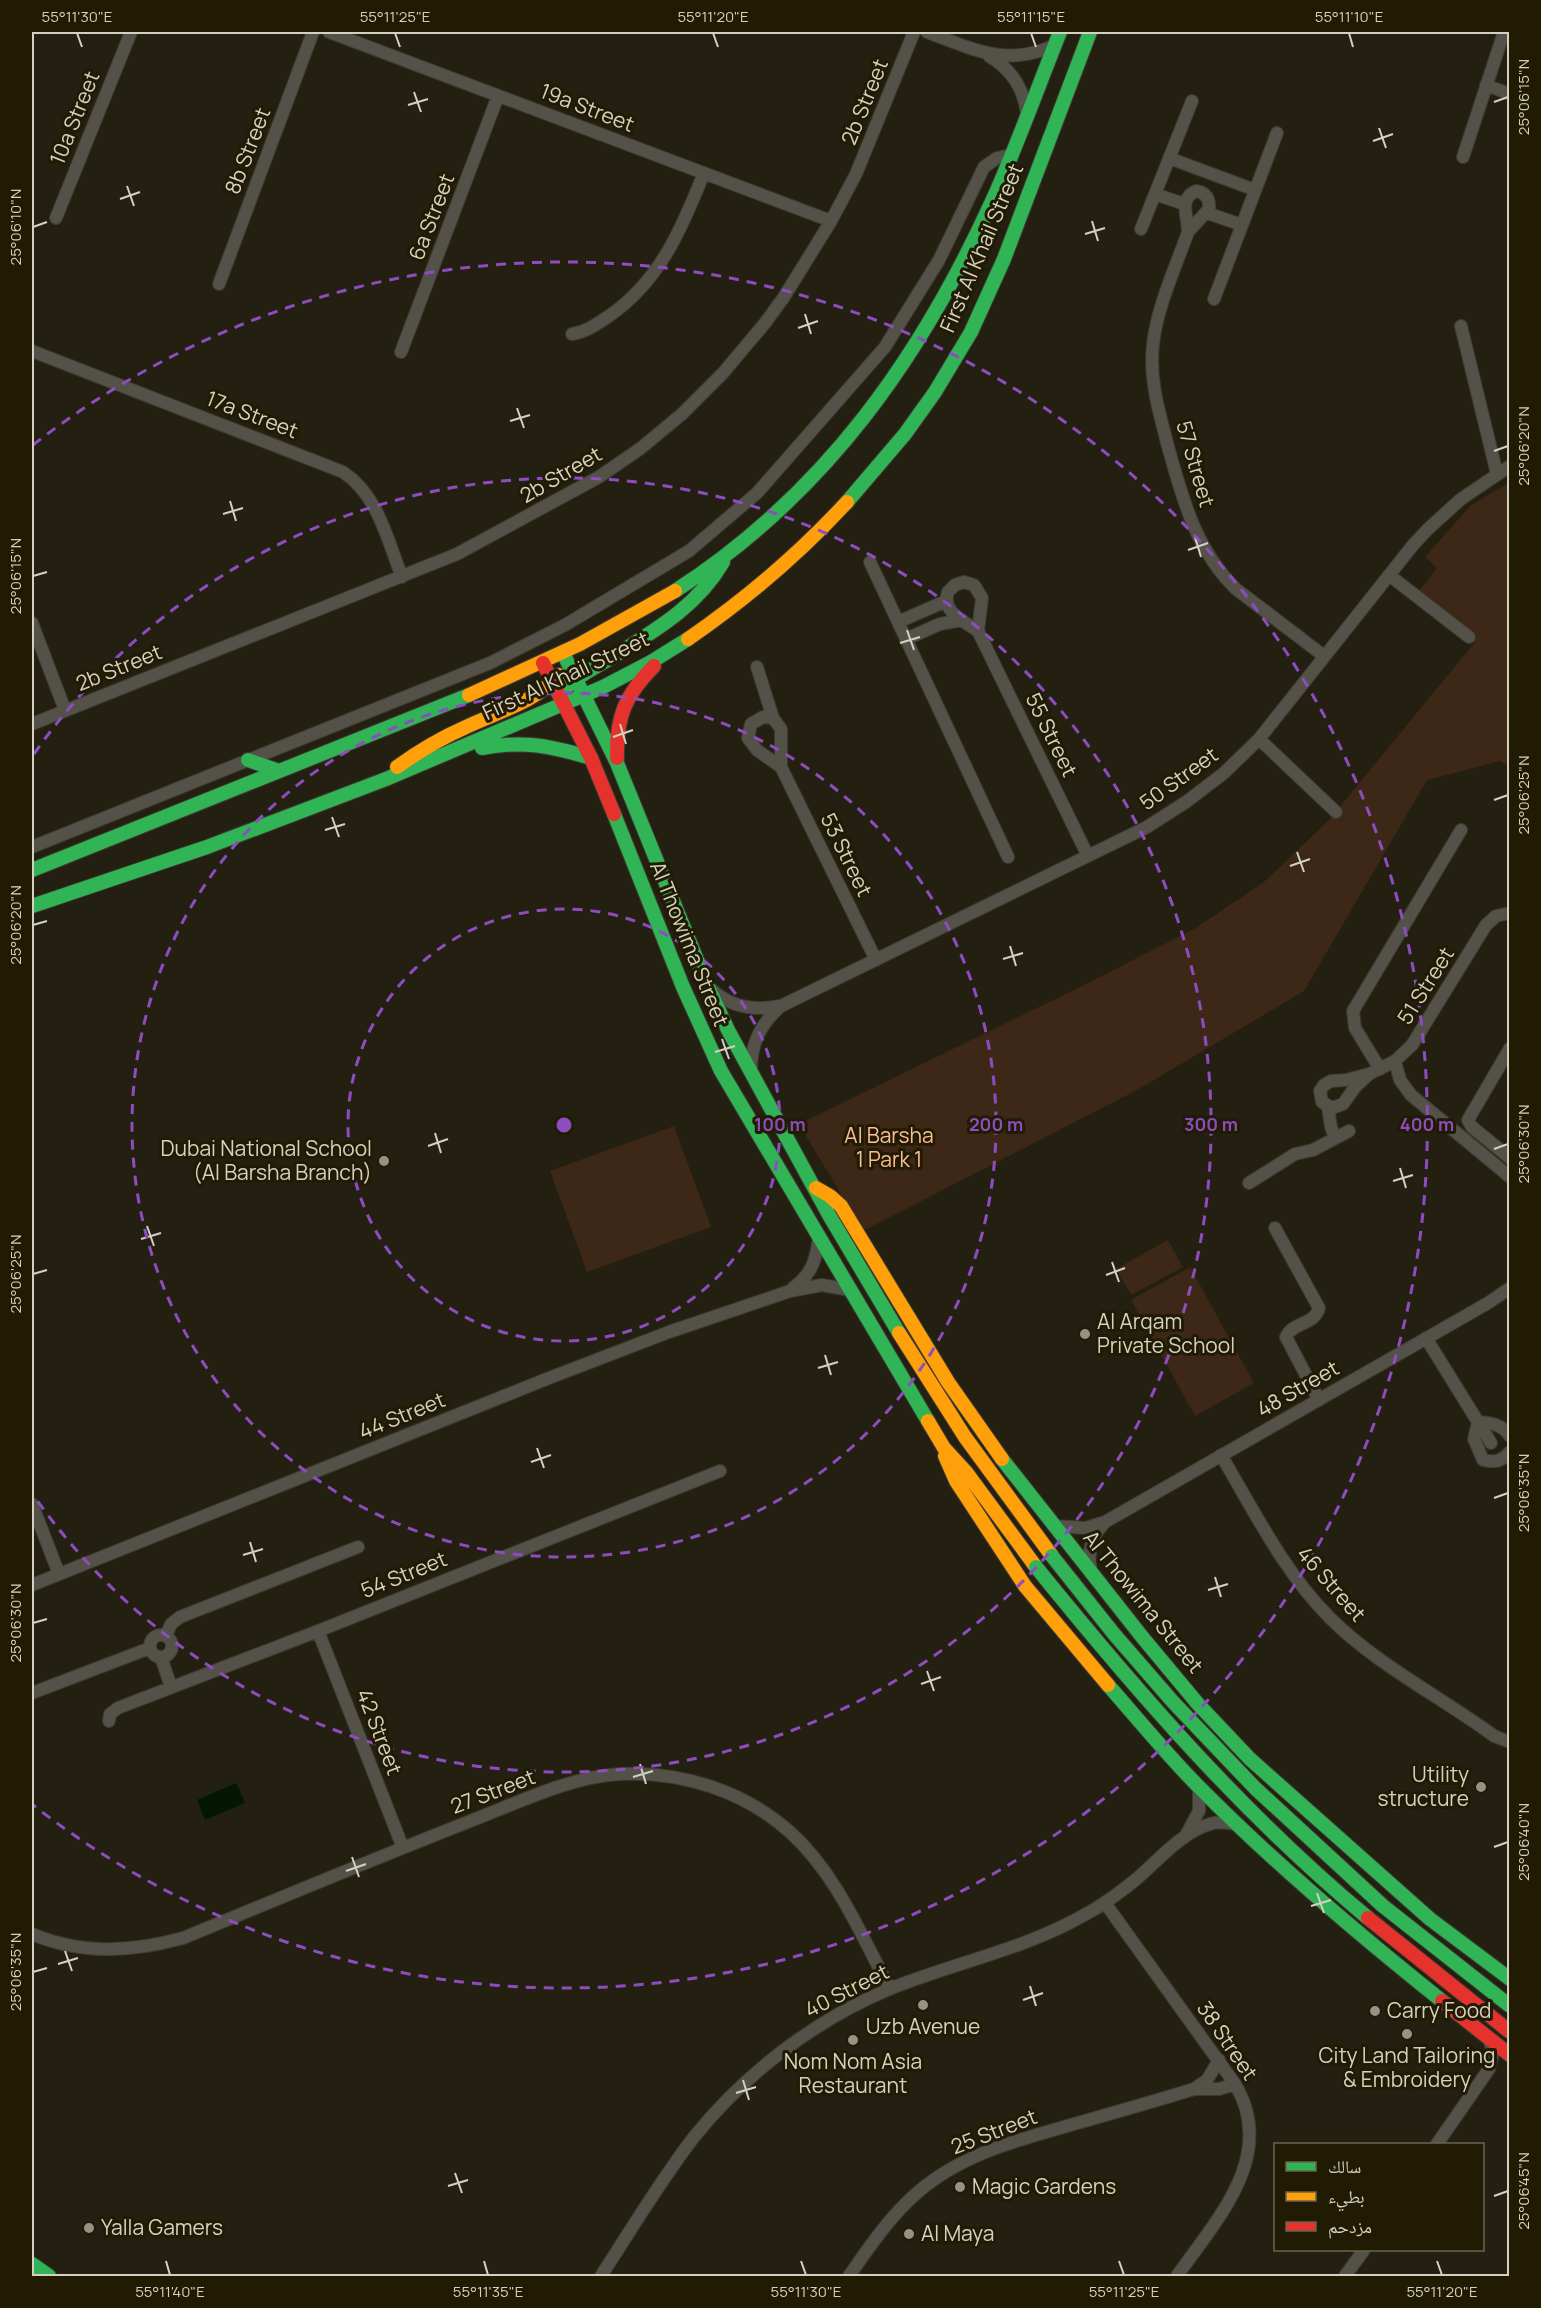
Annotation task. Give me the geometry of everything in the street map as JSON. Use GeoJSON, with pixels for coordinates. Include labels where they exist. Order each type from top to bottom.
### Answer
{"type":"FeatureCollection","features":[{"type":"Feature","properties":{"kind":"street","name":"10a Street"},"geometry":{"type":"LineString","coordinates":[[56,218],[131,32]]}},
{"type":"Feature","properties":{"kind":"street","name":"8b Street"},"geometry":{"type":"LineString","coordinates":[[219,285],[313,32]]}},
{"type":"Feature","properties":{"kind":"street","name":"19a Street"},"geometry":{"type":"LineString","coordinates":[[329,32],[831,221]]}},
{"type":"Feature","properties":{"kind":"street","name":"2b Street"},"geometry":{"type":"LineString","coordinates":[[32,724],[402,577],[490,537],[621,463],[662,432],[723,373],[752,340],[784,297],[831,221],[867,150],[914,32]]}},
{"type":"Feature","properties":{"kind":"street"},"geometry":{"type":"LineString","coordinates":[[927,32],[985,54],[997,56],[1021,56],[1058,38]]}},
{"type":"Feature","properties":{"kind":"street","name":"First Al Khail Street"},"geometry":{"type":"LineString","coordinates":[[32,906],[230,839],[382,781],[565,705],[674,648],[743,598],[812,538],[875,469],[945,376],[974,327],[995,280],[1090,32]]}},
{"type":"Feature","properties":{"kind":"street"},"geometry":{"type":"LineString","coordinates":[[1463,157],[1504,32]]}},
{"type":"Feature","properties":{"kind":"street","name":"First Al Khail Street"},"geometry":{"type":"LineString","coordinates":[[32,870],[490,687],[543,663],[644,611],[725,557],[756,532],[814,477],[859,424],[889,384],[921,334],[982,223],[1058,38]]}},
{"type":"Feature","properties":{"kind":"street"},"geometry":{"type":"LineString","coordinates":[[985,54],[1004,67],[1018,85],[1026,106],[1027,117]]}},
{"type":"Feature","properties":{"kind":"street"},"geometry":{"type":"LineString","coordinates":[[1486,85],[1509,94]]}},
{"type":"Feature","properties":{"kind":"street","name":"6a Street"},"geometry":{"type":"LineString","coordinates":[[401,352],[498,96]]}},
{"type":"Feature","properties":{"kind":"street"},"geometry":{"type":"LineString","coordinates":[[1141,229],[1192,101]]}},
{"type":"Feature","properties":{"kind":"street"},"geometry":{"type":"LineString","coordinates":[[1214,299],[1277,133]]}},
{"type":"Feature","properties":{"kind":"street"},"geometry":{"type":"LineString","coordinates":[[32,847],[465,674],[565,625],[680,557],[713,533],[778,472],[879,355],[898,329],[939,260],[984,167],[997,158],[1011,155]]}},
{"type":"Feature","properties":{"kind":"street"},"geometry":{"type":"LineString","coordinates":[[1169,158],[1256,190]]}},
{"type":"Feature","properties":{"kind":"street"},"geometry":{"type":"LineString","coordinates":[[572,334],[581,333],[614,313],[654,273],[675,241],[704,173]]}},
{"type":"Feature","properties":{"kind":"street"},"geometry":{"type":"LineString","coordinates":[[1200,191],[1209,200],[1207,213],[1188,232],[1184,204],[1188,195],[1200,191]]}},
{"type":"Feature","properties":{"kind":"street"},"geometry":{"type":"LineString","coordinates":[[1155,194],[1184,204]]}},
{"type":"Feature","properties":{"kind":"street"},"geometry":{"type":"LineString","coordinates":[[1207,213],[1242,225]]}},
{"type":"Feature","properties":{"kind":"street","name":"57 Street"},"geometry":{"type":"LineString","coordinates":[[1188,232],[1155,330],[1152,357],[1155,398],[1184,504],[1201,543],[1224,577],[1236,589],[1324,656]]}},
{"type":"Feature","properties":{"kind":"street"},"geometry":{"type":"LineString","coordinates":[[1461,326],[1497,474]]}},
{"type":"Feature","properties":{"kind":"street","name":"17a Street"},"geometry":{"type":"LineString","coordinates":[[32,351],[343,472],[353,478],[370,496],[402,577]]}},
{"type":"Feature","properties":{"kind":"street","name":"50 Street"},"geometry":{"type":"LineString","coordinates":[[708,987],[724,999],[742,1006],[768,1009],[780,1006],[1147,827],[1186,802],[1224,773],[1259,739],[1413,545],[1444,514],[1509,466]]}},
{"type":"Feature","properties":{"kind":"street"},"geometry":{"type":"LineString","coordinates":[[565,705],[565,691],[568,685],[650,633],[691,603],[711,582],[725,557]]}},
{"type":"Feature","properties":{"kind":"street"},"geometry":{"type":"LineString","coordinates":[[870,562],[1008,857]]}},
{"type":"Feature","properties":{"kind":"street"},"geometry":{"type":"LineString","coordinates":[[1389,575],[1469,637]]}},
{"type":"Feature","properties":{"kind":"street"},"geometry":{"type":"LineString","coordinates":[[969,583],[978,589],[982,603],[978,631],[949,610],[946,601],[948,592],[955,585],[969,583]]}},
{"type":"Feature","properties":{"kind":"street"},"geometry":{"type":"LineString","coordinates":[[898,622],[946,601]]}},
{"type":"Feature","properties":{"kind":"street"},"geometry":{"type":"LineString","coordinates":[[906,639],[940,624],[962,620]]}},
{"type":"Feature","properties":{"kind":"street"},"geometry":{"type":"LineString","coordinates":[[32,622],[65,710]]}},
{"type":"Feature","properties":{"kind":"street","name":"55 Street"},"geometry":{"type":"LineString","coordinates":[[978,631],[1088,856]]}},
{"type":"Feature","properties":{"kind":"street"},"geometry":{"type":"LineString","coordinates":[[617,763],[619,716],[628,696],[637,682],[674,648]]}},
{"type":"Feature","properties":{"kind":"street"},"geometry":{"type":"LineString","coordinates":[[382,781],[403,762],[425,747],[536,696],[553,682],[562,669],[563,653]]}},
{"type":"Feature","properties":{"kind":"street","name":"Al Thowima Street"},"geometry":{"type":"LineString","coordinates":[[563,653],[617,763],[708,987],[835,1225],[945,1408],[1052,1556],[1114,1634],[1166,1694],[1255,1788],[1383,1906],[1509,2006]]}},
{"type":"Feature","properties":{"kind":"street","name":"Al Thowima Street"},"geometry":{"type":"LineString","coordinates":[[543,663],[591,758],[707,1044],[944,1448],[966,1472],[1036,1567],[1100,1647],[1154,1709],[1239,1799],[1295,1854],[1368,1918],[1509,2032]]}},
{"type":"Feature","properties":{"kind":"street"},"geometry":{"type":"LineString","coordinates":[[757,667],[773,718],[782,729],[781,767]]}},
{"type":"Feature","properties":{"kind":"street"},"geometry":{"type":"LineString","coordinates":[[773,718],[764,717],[755,721],[749,729],[748,738],[757,750],[781,767]]}},
{"type":"Feature","properties":{"kind":"street"},"geometry":{"type":"LineString","coordinates":[[1259,739],[1336,812]]}},
{"type":"Feature","properties":{"kind":"street"},"geometry":{"type":"LineString","coordinates":[[425,763],[499,744],[521,741],[542,744],[591,758]]}},
{"type":"Feature","properties":{"kind":"street"},"geometry":{"type":"LineString","coordinates":[[248,760],[279,771]]}},
{"type":"Feature","properties":{"kind":"street","name":"53 Street"},"geometry":{"type":"LineString","coordinates":[[781,767],[876,960]]}},
{"type":"Feature","properties":{"kind":"street"},"geometry":{"type":"LineString","coordinates":[[1374,1072],[1355,1028],[1353,1011],[1461,830]]}},
{"type":"Feature","properties":{"kind":"street","name":"51 Street"},"geometry":{"type":"LineString","coordinates":[[1374,1072],[1395,1061],[1419,1035],[1486,925],[1496,916],[1509,913]]}},
{"type":"Feature","properties":{"kind":"street","name":"50 Street"},"geometry":{"type":"LineString","coordinates":[[751,1070],[753,1046],[758,1034],[763,1024],[780,1006]]}},
{"type":"Feature","properties":{"kind":"street"},"geometry":{"type":"LineString","coordinates":[[1509,1048],[1468,1120],[1472,1127],[1509,1158]]}},
{"type":"Feature","properties":{"kind":"street"},"geometry":{"type":"LineString","coordinates":[[1395,1061],[1407,1091],[1509,1177]]}},
{"type":"Feature","properties":{"kind":"street"},"geometry":{"type":"LineString","coordinates":[[1374,1072],[1356,1086],[1343,1104],[1336,1108],[1328,1107],[1322,1102],[1320,1095],[1324,1085],[1374,1072]]}},
{"type":"Feature","properties":{"kind":"street"},"geometry":{"type":"LineString","coordinates":[[1328,1107],[1335,1138]]}},
{"type":"Feature","properties":{"kind":"street"},"geometry":{"type":"LineString","coordinates":[[1249,1182],[1295,1155],[1313,1150],[1349,1131]]}},
{"type":"Feature","properties":{"kind":"street","name":"Al Thowima Street"},"geometry":{"type":"LineString","coordinates":[[816,1188],[841,1206],[968,1412],[1010,1471],[1205,1712],[1250,1759],[1392,1888],[1430,1919],[1508,1974]]}},
{"type":"Feature","properties":{"kind":"street"},"geometry":{"type":"LineString","coordinates":[[1275,1228],[1319,1308],[1314,1318],[1290,1330],[1286,1337],[1318,1400]]}},
{"type":"Feature","properties":{"kind":"street","name":"44 Street"},"geometry":{"type":"LineString","coordinates":[[790,1291],[803,1281],[812,1269],[817,1254],[819,1235]]}},
{"type":"Feature","properties":{"kind":"street","name":"44 Street"},"geometry":{"type":"LineString","coordinates":[[32,1585],[669,1332],[790,1291],[822,1285],[850,1290]]}},
{"type":"Feature","properties":{"kind":"street","name":"48 Street"},"geometry":{"type":"LineString","coordinates":[[1055,1526],[1086,1528],[1105,1522],[1488,1303],[1509,1287]]}},
{"type":"Feature","properties":{"kind":"street"},"geometry":{"type":"LineString","coordinates":[[1426,1338],[1491,1443]]}},
{"type":"Feature","properties":{"kind":"street"},"geometry":{"type":"LineString","coordinates":[[1478,1422],[1493,1423],[1505,1428],[1509,1436]]}},
{"type":"Feature","properties":{"kind":"street"},"geometry":{"type":"LineString","coordinates":[[1478,1422],[1474,1439],[1483,1460],[1504,1459],[1509,1452]]}},
{"type":"Feature","properties":{"kind":"street","name":"Al Thowima Street"},"geometry":{"type":"LineString","coordinates":[[944,1448],[948,1465],[956,1481],[1025,1586],[1089,1665],[1198,1786],[1357,1932],[1509,2055]]}},
{"type":"Feature","properties":{"kind":"street","name":"46 Street"},"geometry":{"type":"LineString","coordinates":[[1221,1455],[1282,1558],[1305,1590],[1330,1618],[1360,1645],[1494,1736],[1509,1742]]}},
{"type":"Feature","properties":{"kind":"street","name":"54 Street"},"geometry":{"type":"LineString","coordinates":[[109,1721],[110,1714],[115,1709],[720,1471]]}},
{"type":"Feature","properties":{"kind":"street"},"geometry":{"type":"LineString","coordinates":[[32,1504],[59,1574]]}},
{"type":"Feature","properties":{"kind":"street"},"geometry":{"type":"LineString","coordinates":[[1092,1574],[1091,1546],[1105,1522]]}},
{"type":"Feature","properties":{"kind":"street"},"geometry":{"type":"LineString","coordinates":[[166,1636],[176,1618],[358,1547]]}},
{"type":"Feature","properties":{"kind":"street","name":"42 Street"},"geometry":{"type":"LineString","coordinates":[[318,1631],[403,1848]]}},
{"type":"Feature","properties":{"kind":"street"},"geometry":{"type":"LineString","coordinates":[[165,1656],[154,1655],[150,1648],[150,1642],[160,1634],[166,1636],[172,1644],[165,1656],[175,1686]]}},
{"type":"Feature","properties":{"kind":"street"},"geometry":{"type":"LineString","coordinates":[[32,1693],[150,1648]]}},
{"type":"Feature","properties":{"kind":"street","name":"27 Street"},"geometry":{"type":"LineString","coordinates":[[32,1934],[46,1940],[80,1948],[115,1950],[150,1947],[183,1938],[554,1789],[586,1779],[618,1774],[652,1774],[713,1787],[741,1799],[766,1814],[809,1850],[839,1893],[890,1989]]}},
{"type":"Feature","properties":{"kind":"street","name":"40 Street"},"geometry":{"type":"LineString","coordinates":[[1186,1836],[1199,1811],[1198,1786]]}},
{"type":"Feature","properties":{"kind":"street","name":"40 Street"},"geometry":{"type":"LineString","coordinates":[[601,2277],[676,2161],[695,2136],[734,2093],[801,2037],[844,2011],[890,1989],[1051,1932],[1105,1903],[1186,1836],[1209,1824],[1221,1822],[1237,1824]]}},
{"type":"Feature","properties":{"kind":"street"},"geometry":{"type":"LineString","coordinates":[[1357,1932],[1376,1930],[1389,1922],[1395,1910],[1392,1888]]}},
{"type":"Feature","properties":{"kind":"street","name":"38 Street"},"geometry":{"type":"LineString","coordinates":[[1105,1903],[1219,2060],[1235,2084],[1246,2109],[1249,2128],[1248,2157],[1244,2174],[1232,2197],[1177,2277]]}},
{"type":"Feature","properties":{"kind":"street"},"geometry":{"type":"LineString","coordinates":[[1397,1965],[1395,1945],[1399,1930],[1412,1922],[1430,1919]]}},
{"type":"Feature","properties":{"kind":"street"},"geometry":{"type":"LineString","coordinates":[[1438,2143],[1489,2068],[1493,2053],[1489,2038]]}},
{"type":"Feature","properties":{"kind":"street"},"geometry":{"type":"LineString","coordinates":[[1194,2090],[1207,2080],[1219,2060]]}},
{"type":"Feature","properties":{"kind":"street"},"geometry":{"type":"LineString","coordinates":[[1489,2068],[1509,2060]]}},
{"type":"Feature","properties":{"kind":"street","name":"25 Street"},"geometry":{"type":"LineString","coordinates":[[849,2277],[879,2233],[905,2203],[926,2185],[961,2162],[1007,2143],[1194,2090],[1219,2089],[1235,2084]]}},
{"type":"Feature","properties":{"kind":"street"},"geometry":{"type":"LineString","coordinates":[[1345,2277],[1363,2251]]}},
{"type":"Feature","properties":{"kind":"street"},"geometry":{"type":"LineString","coordinates":[[32,2265],[49,2277]]}},
{"type":"Feature","properties":{"kind":"green space","name":"Al Barsha 1 Park 1"},"geometry":{"type":"Polygon","coordinates":[[[1509,483],[1509,767],[1500,761],[1427,780],[1304,991],[1137,1090],[863,1231],[799,1124],[1194,929],[1264,882],[1329,820],[1475,642],[1419,591],[1437,568],[1425,557],[1471,505],[1509,483]]]}},
{"type":"Feature","properties":{"kind":"green space"},"geometry":{"type":"Polygon","coordinates":[[[674,1126],[711,1227],[587,1272],[550,1171],[674,1126]]]}},
{"type":"Feature","properties":{"kind":"green space"},"geometry":{"type":"Polygon","coordinates":[[[1168,1240],[1183,1267],[1131,1295],[1116,1269],[1168,1240]]]}},
{"type":"Feature","properties":{"kind":"green space"},"geometry":{"type":"Polygon","coordinates":[[[1190,1267],[1254,1383],[1195,1416],[1131,1300],[1190,1267]]]}},
{"type":"Feature","properties":{"kind":"shaded area"},"geometry":{"type":"Polygon","coordinates":[[[236,1783],[245,1803],[205,1820],[197,1800],[236,1783]]]}},
{"type":"Feature","properties":{"kind":"traffic: fast"},"geometry":{"type":"LineString","coordinates":[[675,591],[729,553],[778,511],[823,466],[901,367],[934,313],[994,197],[1060,32]]}},
{"type":"Feature","properties":{"kind":"traffic: fast"},"geometry":{"type":"LineString","coordinates":[[847,502],[905,434],[935,392],[971,332],[1004,259],[1090,32]]}},
{"type":"Feature","properties":{"kind":"traffic: fast"},"geometry":{"type":"LineString","coordinates":[[568,686],[673,617],[701,592],[723,562]]}},
{"type":"Feature","properties":{"kind":"traffic: fast"},"geometry":{"type":"LineString","coordinates":[[32,906],[207,847],[386,779],[603,687],[651,662],[688,639]]}},
{"type":"Feature","properties":{"kind":"traffic: fast"},"geometry":{"type":"LineString","coordinates":[[563,653],[617,763],[708,987],[728,1030],[829,1215],[899,1333]]}},
{"type":"Feature","properties":{"kind":"traffic: fast"},"geometry":{"type":"LineString","coordinates":[[32,870],[469,695]]}},
{"type":"Feature","properties":{"kind":"traffic: fast"},"geometry":{"type":"LineString","coordinates":[[482,748],[524,744],[563,750],[591,758]]}},
{"type":"Feature","properties":{"kind":"traffic: fast"},"geometry":{"type":"LineString","coordinates":[[248,760],[279,771]]}},
{"type":"Feature","properties":{"kind":"traffic: fast"},"geometry":{"type":"LineString","coordinates":[[614,814],[683,987],[721,1071],[928,1421]]}},
{"type":"Feature","properties":{"kind":"traffic: fast"},"geometry":{"type":"LineString","coordinates":[[1002,1459],[1143,1638],[1198,1704],[1250,1759],[1430,1919],[1510,1979]]}},
{"type":"Feature","properties":{"kind":"traffic: fast"},"geometry":{"type":"LineString","coordinates":[[1052,1556],[1114,1634],[1173,1702],[1255,1788],[1383,1906],[1510,2006]]}},
{"type":"Feature","properties":{"kind":"traffic: fast"},"geometry":{"type":"LineString","coordinates":[[1036,1567],[1193,1751],[1278,1837],[1368,1918]]}},
{"type":"Feature","properties":{"kind":"traffic: fast"},"geometry":{"type":"LineString","coordinates":[[1108,1685],[1187,1775],[1257,1844],[1348,1924],[1442,2001]]}},
{"type":"Feature","properties":{"kind":"traffic: fast"},"geometry":{"type":"LineString","coordinates":[[32,2264],[49,2276]]}},
{"type":"Feature","properties":{"kind":"traffic: slow"},"geometry":{"type":"LineString","coordinates":[[688,639],[771,575],[847,502]]}},
{"type":"Feature","properties":{"kind":"traffic: slow"},"geometry":{"type":"LineString","coordinates":[[469,695],[580,644],[675,591]]}},
{"type":"Feature","properties":{"kind":"traffic: slow"},"geometry":{"type":"LineString","coordinates":[[397,767],[448,736],[516,706],[539,692],[559,675]]}},
{"type":"Feature","properties":{"kind":"traffic: slow"},"geometry":{"type":"LineString","coordinates":[[816,1188],[841,1206],[948,1382],[1002,1459]]}},
{"type":"Feature","properties":{"kind":"traffic: slow"},"geometry":{"type":"LineString","coordinates":[[899,1333],[965,1437],[1052,1556]]}},
{"type":"Feature","properties":{"kind":"traffic: slow"},"geometry":{"type":"LineString","coordinates":[[928,1421],[944,1448],[966,1472],[1036,1567]]}},
{"type":"Feature","properties":{"kind":"traffic: slow"},"geometry":{"type":"LineString","coordinates":[[945,1456],[956,1481],[1025,1586],[1108,1685]]}},
{"type":"Feature","properties":{"kind":"traffic: jam"},"geometry":{"type":"LineString","coordinates":[[543,663],[591,758],[614,814]]}},
{"type":"Feature","properties":{"kind":"traffic: jam"},"geometry":{"type":"LineString","coordinates":[[617,758],[618,730],[624,708],[636,687],[654,666]]}},
{"type":"Feature","properties":{"kind":"traffic: jam"},"geometry":{"type":"LineString","coordinates":[[1368,1918],[1510,2032]]}},
{"type":"Feature","properties":{"kind":"traffic: jam"},"geometry":{"type":"LineString","coordinates":[[1442,2001],[1510,2055]]}},
{"type":"Feature","properties":{"kind":"place","name":"Dubai National School (Al Barsha Branch)"},"geometry":{"type":"Point","coordinates":[384,1161]}},
{"type":"Feature","properties":{"kind":"place","name":"Al Arqam Private School"},"geometry":{"type":"Point","coordinates":[1085,1334]}},
{"type":"Feature","properties":{"kind":"place","name":"Utility structure"},"geometry":{"type":"Point","coordinates":[1481,1787]}},
{"type":"Feature","properties":{"kind":"place","name":"Uzb Avenue"},"geometry":{"type":"Point","coordinates":[923,2005]}},
{"type":"Feature","properties":{"kind":"place","name":"Carry Food"},"geometry":{"type":"Point","coordinates":[1375,2011]}},
{"type":"Feature","properties":{"kind":"place","name":"City Land Tailoring & Embroidery"},"geometry":{"type":"Point","coordinates":[1407,2034]}},
{"type":"Feature","properties":{"kind":"place","name":"Nom Nom Asia Restaurant"},"geometry":{"type":"Point","coordinates":[853,2040]}},
{"type":"Feature","properties":{"kind":"place","name":"Magic Gardens"},"geometry":{"type":"Point","coordinates":[960,2187]}},
{"type":"Feature","properties":{"kind":"place","name":"Yalla Gamers"},"geometry":{"type":"Point","coordinates":[89,2228]}},
{"type":"Feature","properties":{"kind":"place","name":"Al Maya"},"geometry":{"type":"Point","coordinates":[909,2234]}}]}
